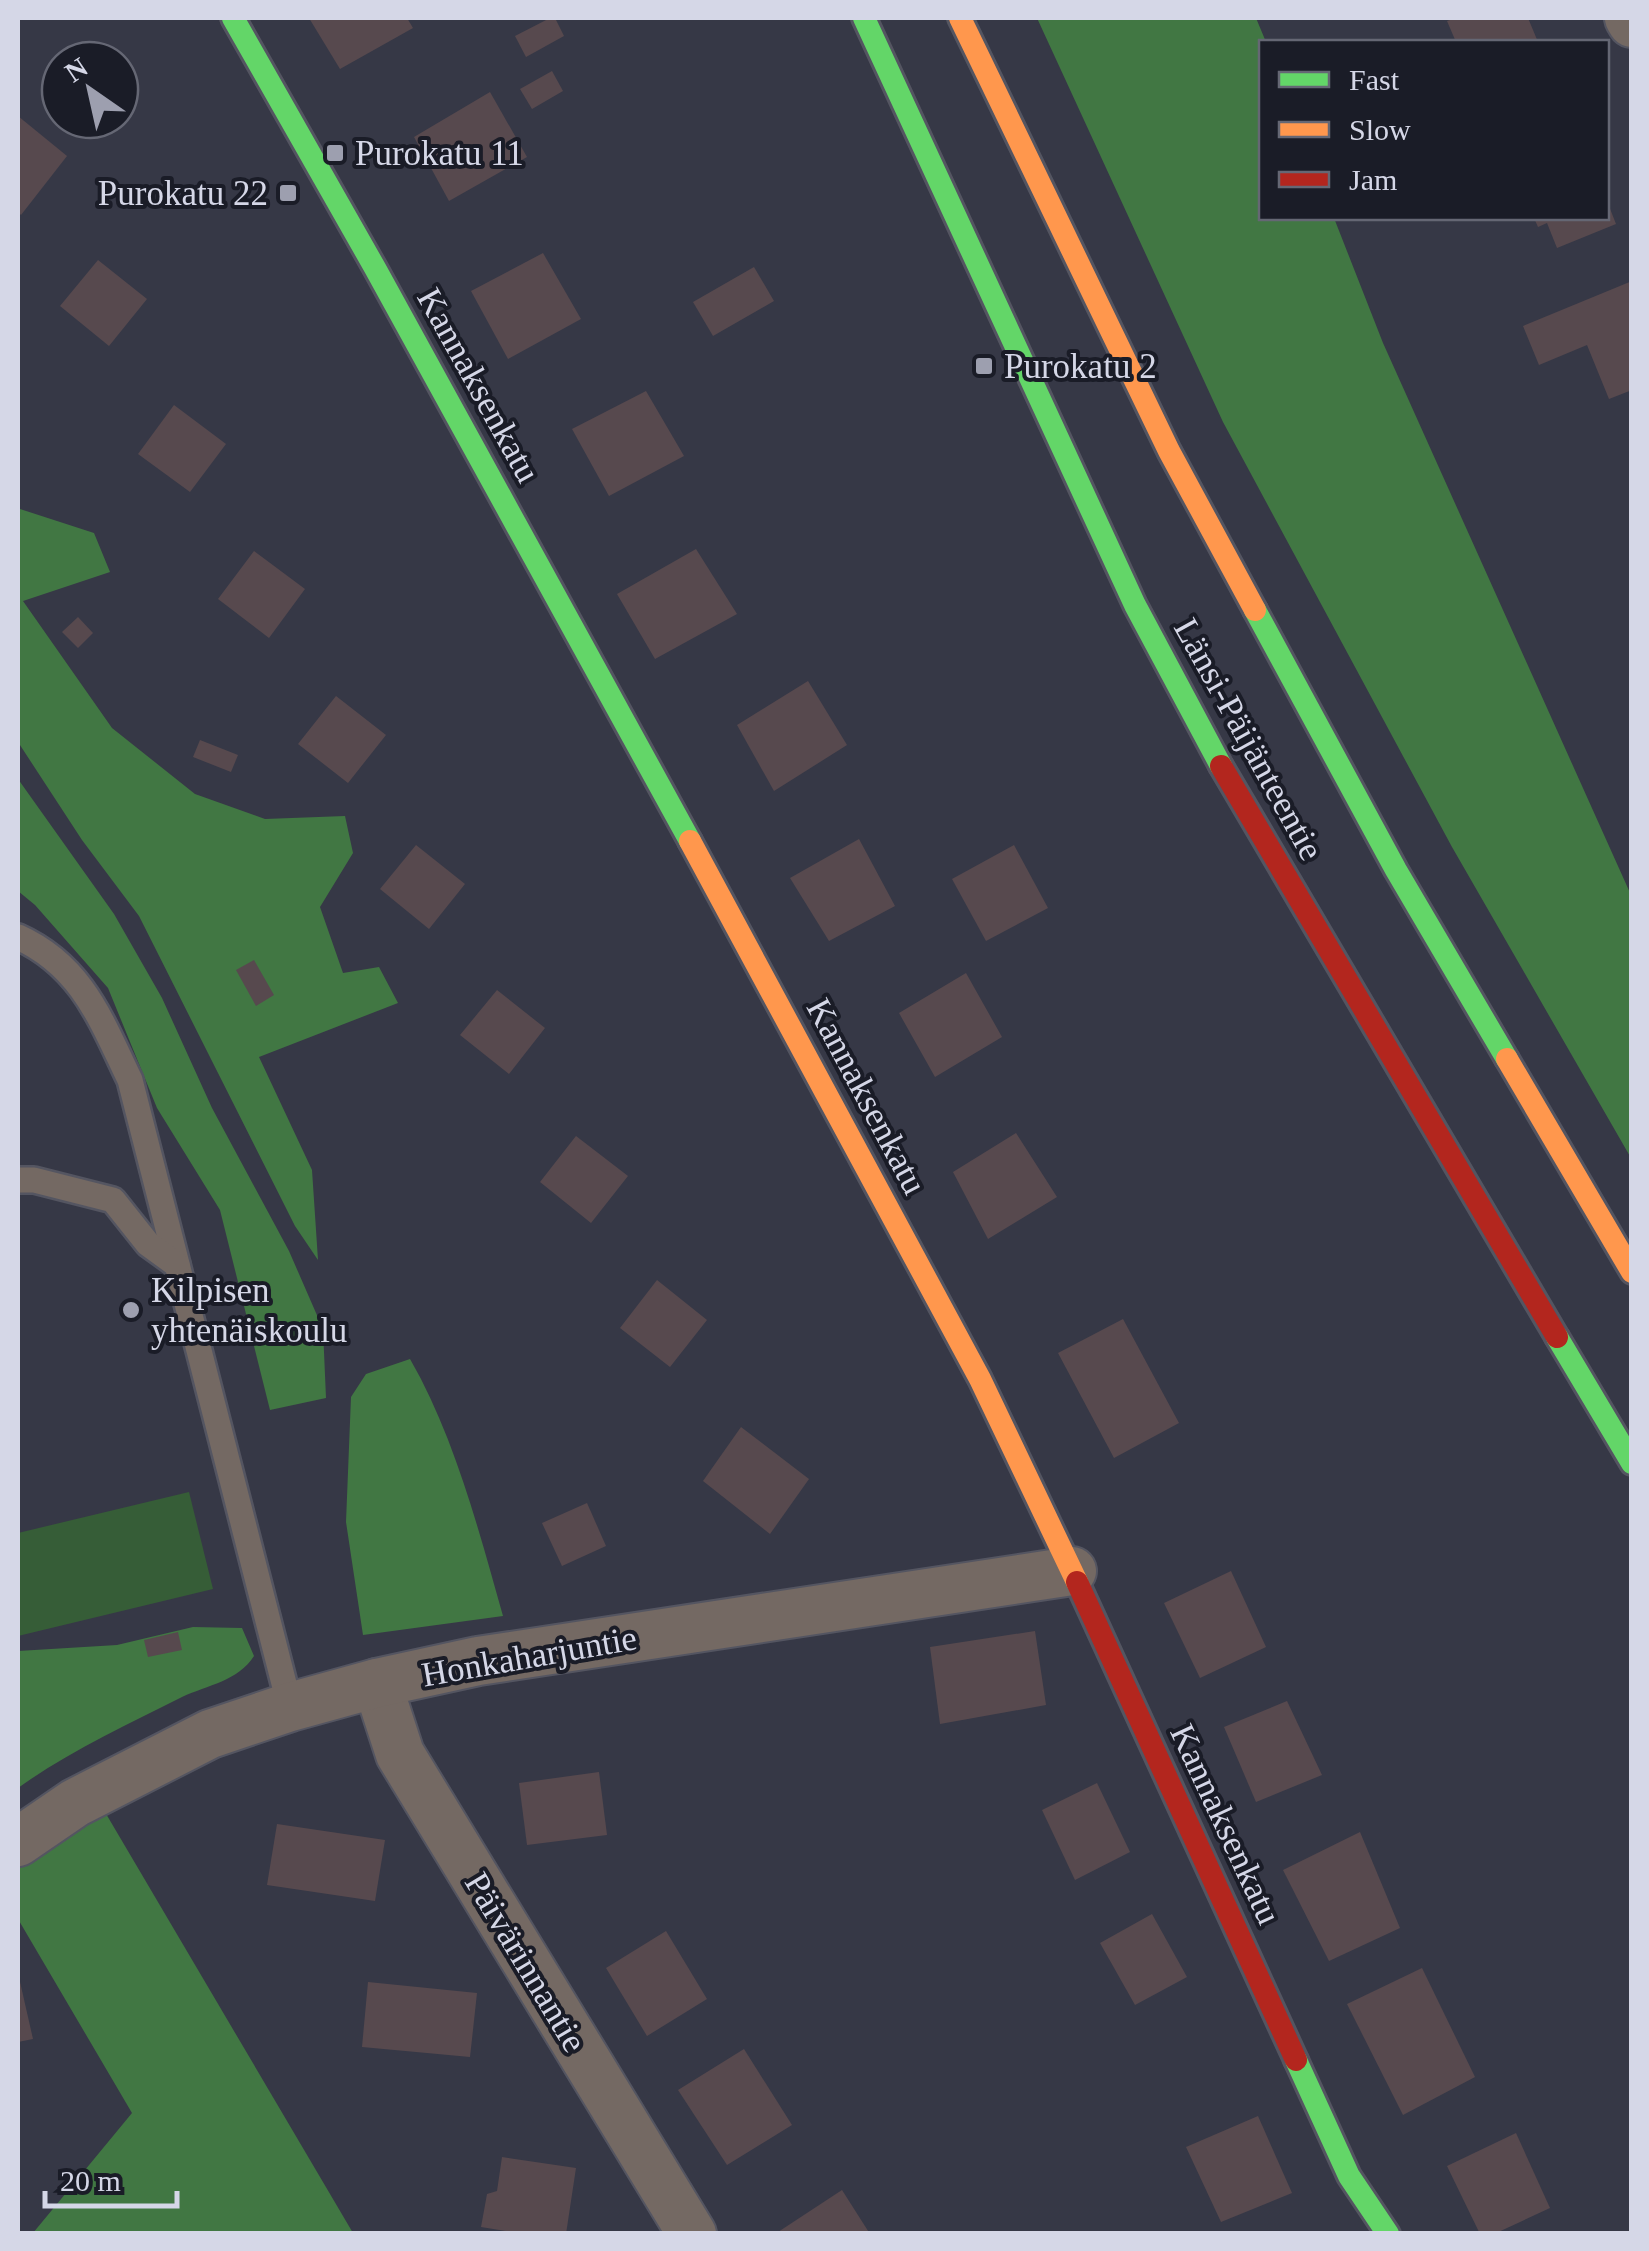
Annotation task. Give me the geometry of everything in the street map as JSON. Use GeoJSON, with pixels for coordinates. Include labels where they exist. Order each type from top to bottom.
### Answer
{"type":"FeatureCollection","features":[{"type":"Feature","properties":{"kind":"main road","name":"Kannaksenkatu"},"geometry":{"type":"LineString","coordinates":[[233,18],[375,268],[980,1379],[1072,1571],[1348,2176],[1388,2234]]}},
{"type":"Feature","properties":{"kind":"main road","name":"Länsi-Päijänteentie"},"geometry":{"type":"LineString","coordinates":[[864,18],[1144,622],[1212,750],[1632,1463]]}},
{"type":"Feature","properties":{"kind":"main road","name":"Länsi-Päijänteentie"},"geometry":{"type":"LineString","coordinates":[[960,18],[1168,451],[1396,870],[1632,1272]]}},
{"type":"Feature","properties":{"kind":"street","name":"Honkaharjuntie"},"geometry":{"type":"LineString","coordinates":[[18,1842],[75,1803],[210,1734],[290,1706],[378,1682],[478,1661],[1072,1571]]}},
{"type":"Feature","properties":{"kind":"street","name":"Päivärinnantie"},"geometry":{"type":"LineString","coordinates":[[378,1682],[400,1754],[692,2234]]}},
{"type":"Feature","properties":{"kind":"lane"},"geometry":{"type":"LineString","coordinates":[[18,936],[40,947],[90,996],[130,1080],[290,1706]]}},
{"type":"Feature","properties":{"kind":"lane"},"geometry":{"type":"LineString","coordinates":[[18,1180],[34,1180],[113,1200],[148,1244],[176,1265]]}},
{"type":"Feature","properties":{"kind":"green space"},"geometry":{"type":"Polygon","coordinates":[[[1037,18],[1256,18],[1265,40],[1259,40],[1259,220],[1335,220],[1383,343],[1631,895],[1631,1158],[1452,847],[1223,422],[1037,18]]]}},
{"type":"Feature","properties":{"kind":"green space"},"geometry":{"type":"Polygon","coordinates":[[[20,509],[94,533],[110,572],[23,601],[112,728],[195,794],[265,819],[345,816],[353,853],[320,907],[343,973],[379,967],[398,1003],[259,1057],[312,1170],[318,1260],[295,1226],[139,916],[82,840],[18,742],[20,509]]]}},
{"type":"Feature","properties":{"kind":"green space"},"geometry":{"type":"Polygon","coordinates":[[[18,779],[114,914],[162,998],[212,1108],[289,1251],[323,1329],[326,1398],[270,1410],[220,1210],[157,1108],[108,988],[18,891],[18,779]]]}},
{"type":"Feature","properties":{"kind":"green space"},"geometry":{"type":"Polygon","coordinates":[[[410,1359],[452,1451],[503,1616],[363,1635],[346,1522],[351,1397],[366,1374],[410,1359]]]}},
{"type":"Feature","properties":{"kind":"green space"},"geometry":{"type":"Polygon","coordinates":[[[189,1492],[213,1589],[18,1636],[18,1533],[189,1492]]]}},
{"type":"Feature","properties":{"kind":"green space"},"geometry":{"type":"Polygon","coordinates":[[[193,1627],[242,1628],[254,1656],[231,1677],[98,1740],[18,1788],[18,1651],[117,1645],[193,1627]]]}},
{"type":"Feature","properties":{"kind":"green space"},"geometry":{"type":"Polygon","coordinates":[[[102,1807],[353,2233],[33,2233],[132,2113],[18,1919],[18,1869],[102,1807]]]}},
{"type":"Feature","properties":{"kind":"building"},"geometry":{"type":"Polygon","coordinates":[[[309,18],[407,18],[413,28],[340,69],[309,18]]]}},
{"type":"Feature","properties":{"kind":"building"},"geometry":{"type":"Polygon","coordinates":[[[555,18],[564,36],[526,57],[515,36],[555,18]]]}},
{"type":"Feature","properties":{"kind":"building"},"geometry":{"type":"Polygon","coordinates":[[[1528,18],[1537,40],[1455,40],[1447,21],[1528,18]]]}},
{"type":"Feature","properties":{"kind":"building"},"geometry":{"type":"Polygon","coordinates":[[[552,71],[563,91],[532,109],[520,89],[552,71]]]}},
{"type":"Feature","properties":{"kind":"building"},"geometry":{"type":"Polygon","coordinates":[[[490,92],[527,157],[449,201],[414,137],[490,92]]]}},
{"type":"Feature","properties":{"kind":"building"},"geometry":{"type":"Polygon","coordinates":[[[18,116],[40,134],[40,140],[47,140],[67,156],[21,215],[18,116]]]}},
{"type":"Feature","properties":{"kind":"building"},"geometry":{"type":"Polygon","coordinates":[[[1609,206],[1616,224],[1557,248],[1547,223],[1538,227],[1535,220],[1609,220],[1609,206]]]}},
{"type":"Feature","properties":{"kind":"building"},"geometry":{"type":"Polygon","coordinates":[[[543,253],[581,319],[508,359],[471,291],[543,253]]]}},
{"type":"Feature","properties":{"kind":"building"},"geometry":{"type":"Polygon","coordinates":[[[98,260],[147,299],[109,346],[60,306],[98,260]]]}},
{"type":"Feature","properties":{"kind":"building"},"geometry":{"type":"Polygon","coordinates":[[[754,267],[774,301],[713,336],[693,302],[754,267]]]}},
{"type":"Feature","properties":{"kind":"building"},"geometry":{"type":"Polygon","coordinates":[[[1632,281],[1632,390],[1609,399],[1587,345],[1539,365],[1523,326],[1632,281]]]}},
{"type":"Feature","properties":{"kind":"building"},"geometry":{"type":"Polygon","coordinates":[[[646,391],[684,456],[609,496],[572,429],[646,391]]]}},
{"type":"Feature","properties":{"kind":"building"},"geometry":{"type":"Polygon","coordinates":[[[174,405],[226,444],[190,492],[138,454],[174,405]]]}},
{"type":"Feature","properties":{"kind":"building"},"geometry":{"type":"Polygon","coordinates":[[[696,549],[737,614],[655,659],[617,594],[696,549]]]}},
{"type":"Feature","properties":{"kind":"building"},"geometry":{"type":"Polygon","coordinates":[[[254,551],[305,589],[269,638],[218,599],[254,551]]]}},
{"type":"Feature","properties":{"kind":"building"},"geometry":{"type":"Polygon","coordinates":[[[78,617],[93,633],[78,648],[62,632],[78,617]]]}},
{"type":"Feature","properties":{"kind":"building"},"geometry":{"type":"Polygon","coordinates":[[[808,681],[847,745],[774,791],[737,725],[808,681]]]}},
{"type":"Feature","properties":{"kind":"building"},"geometry":{"type":"Polygon","coordinates":[[[336,696],[386,735],[348,783],[298,744],[336,696]]]}},
{"type":"Feature","properties":{"kind":"building"},"geometry":{"type":"Polygon","coordinates":[[[200,740],[238,755],[231,772],[193,757],[200,740]]]}},
{"type":"Feature","properties":{"kind":"building"},"geometry":{"type":"Polygon","coordinates":[[[859,839],[895,906],[829,941],[790,878],[859,839]]]}},
{"type":"Feature","properties":{"kind":"building"},"geometry":{"type":"Polygon","coordinates":[[[416,845],[465,884],[429,929],[380,889],[416,845]]]}},
{"type":"Feature","properties":{"kind":"building"},"geometry":{"type":"Polygon","coordinates":[[[1014,845],[1048,908],[986,941],[952,879],[1014,845]]]}},
{"type":"Feature","properties":{"kind":"building"},"geometry":{"type":"Polygon","coordinates":[[[254,960],[274,995],[256,1006],[236,970],[254,960]]]}},
{"type":"Feature","properties":{"kind":"building"},"geometry":{"type":"Polygon","coordinates":[[[966,973],[1002,1037],[935,1077],[899,1013],[966,973]]]}},
{"type":"Feature","properties":{"kind":"building"},"geometry":{"type":"Polygon","coordinates":[[[497,990],[545,1028],[509,1074],[460,1035],[497,990]]]}},
{"type":"Feature","properties":{"kind":"building"},"geometry":{"type":"Polygon","coordinates":[[[1016,1133],[1057,1197],[988,1239],[953,1172],[1016,1133]]]}},
{"type":"Feature","properties":{"kind":"building"},"geometry":{"type":"Polygon","coordinates":[[[576,1136],[628,1176],[591,1223],[540,1182],[576,1136]]]}},
{"type":"Feature","properties":{"kind":"building"},"geometry":{"type":"Polygon","coordinates":[[[657,1280],[707,1320],[670,1367],[620,1328],[657,1280]]]}},
{"type":"Feature","properties":{"kind":"building"},"geometry":{"type":"Polygon","coordinates":[[[1123,1319],[1179,1423],[1114,1458],[1058,1353],[1123,1319]]]}},
{"type":"Feature","properties":{"kind":"building"},"geometry":{"type":"Polygon","coordinates":[[[741,1427],[809,1479],[770,1534],[703,1481],[741,1427]]]}},
{"type":"Feature","properties":{"kind":"building"},"geometry":{"type":"Polygon","coordinates":[[[587,1503],[606,1546],[562,1566],[542,1523],[587,1503]]]}},
{"type":"Feature","properties":{"kind":"building"},"geometry":{"type":"Polygon","coordinates":[[[1231,1571],[1266,1647],[1200,1678],[1164,1603],[1231,1571]]]}},
{"type":"Feature","properties":{"kind":"building"},"geometry":{"type":"Polygon","coordinates":[[[1035,1631],[1046,1705],[940,1724],[930,1647],[1035,1631]]]}},
{"type":"Feature","properties":{"kind":"building"},"geometry":{"type":"Polygon","coordinates":[[[178,1632],[182,1650],[148,1657],[144,1640],[178,1632]]]}},
{"type":"Feature","properties":{"kind":"building"},"geometry":{"type":"Polygon","coordinates":[[[1287,1701],[1322,1775],[1256,1802],[1224,1727],[1287,1701]]]}},
{"type":"Feature","properties":{"kind":"building"},"geometry":{"type":"Polygon","coordinates":[[[599,1772],[607,1835],[527,1845],[519,1783],[599,1772]]]}},
{"type":"Feature","properties":{"kind":"building"},"geometry":{"type":"Polygon","coordinates":[[[1097,1783],[1130,1852],[1075,1880],[1042,1810],[1097,1783]]]}},
{"type":"Feature","properties":{"kind":"building"},"geometry":{"type":"Polygon","coordinates":[[[277,1824],[385,1840],[375,1901],[267,1885],[277,1824]]]}},
{"type":"Feature","properties":{"kind":"building"},"geometry":{"type":"Polygon","coordinates":[[[1360,1832],[1400,1928],[1329,1961],[1283,1870],[1360,1832]]]}},
{"type":"Feature","properties":{"kind":"building"},"geometry":{"type":"Polygon","coordinates":[[[1152,1914],[1187,1977],[1135,2005],[1100,1943],[1152,1914]]]}},
{"type":"Feature","properties":{"kind":"building"},"geometry":{"type":"Polygon","coordinates":[[[666,1931],[707,1999],[647,2036],[606,1968],[666,1931]]]}},
{"type":"Feature","properties":{"kind":"building"},"geometry":{"type":"Polygon","coordinates":[[[1422,1968],[1475,2077],[1403,2115],[1347,2004],[1422,1968]]]}},
{"type":"Feature","properties":{"kind":"building"},"geometry":{"type":"Polygon","coordinates":[[[18,1973],[33,2039],[18,2042],[18,1973]]]}},
{"type":"Feature","properties":{"kind":"building"},"geometry":{"type":"Polygon","coordinates":[[[368,1982],[477,1993],[470,2057],[362,2047],[368,1982]]]}},
{"type":"Feature","properties":{"kind":"building"},"geometry":{"type":"Polygon","coordinates":[[[744,2049],[792,2125],[727,2165],[678,2090],[744,2049]]]}},
{"type":"Feature","properties":{"kind":"building"},"geometry":{"type":"Polygon","coordinates":[[[1258,2116],[1292,2193],[1221,2222],[1186,2147],[1258,2116]]]}},
{"type":"Feature","properties":{"kind":"building"},"geometry":{"type":"Polygon","coordinates":[[[1516,2133],[1550,2208],[1494,2234],[1480,2234],[1447,2166],[1516,2133]]]}},
{"type":"Feature","properties":{"kind":"building"},"geometry":{"type":"Polygon","coordinates":[[[502,2157],[576,2168],[566,2234],[524,2234],[481,2227],[487,2194],[497,2191],[502,2157]]]}},
{"type":"Feature","properties":{"kind":"building"},"geometry":{"type":"Polygon","coordinates":[[[842,2190],[870,2234],[775,2234],[842,2190]]]}},
{"type":"Feature","properties":{"kind":"traffic: fast"},"geometry":{"type":"LineString","coordinates":[[233,18],[690,841]]}},
{"type":"Feature","properties":{"kind":"traffic: fast"},"geometry":{"type":"LineString","coordinates":[[864,18],[1135,605],[1221,766]]}},
{"type":"Feature","properties":{"kind":"traffic: fast"},"geometry":{"type":"LineString","coordinates":[[1255,610],[1396,870],[1507,1059]]}},
{"type":"Feature","properties":{"kind":"traffic: fast"},"geometry":{"type":"LineString","coordinates":[[1557,1337],[1632,1463]]}},
{"type":"Feature","properties":{"kind":"traffic: fast"},"geometry":{"type":"LineString","coordinates":[[1296,2060],[1349,2176],[1388,2234]]}},
{"type":"Feature","properties":{"kind":"traffic: slow"},"geometry":{"type":"LineString","coordinates":[[960,18],[1169,451],[1255,610]]}},
{"type":"Feature","properties":{"kind":"traffic: slow"},"geometry":{"type":"LineString","coordinates":[[690,841],[980,1379],[1077,1582]]}},
{"type":"Feature","properties":{"kind":"traffic: slow"},"geometry":{"type":"LineString","coordinates":[[1507,1059],[1632,1272]]}},
{"type":"Feature","properties":{"kind":"traffic: jam"},"geometry":{"type":"LineString","coordinates":[[1221,766],[1557,1337]]}},
{"type":"Feature","properties":{"kind":"traffic: jam"},"geometry":{"type":"LineString","coordinates":[[1077,1582],[1296,2060]]}},
{"type":"Feature","properties":{"kind":"place","name":"Purokatu 11"},"geometry":{"type":"Point","coordinates":[335,153]}},
{"type":"Feature","properties":{"kind":"place","name":"Purokatu 22"},"geometry":{"type":"Point","coordinates":[288,193]}},
{"type":"Feature","properties":{"kind":"place","name":"Purokatu 2"},"geometry":{"type":"Point","coordinates":[984,366]}},
{"type":"Feature","properties":{"kind":"place","name":"Kilpisen yhtenäiskoulu"},"geometry":{"type":"Point","coordinates":[131,1310]}}]}
